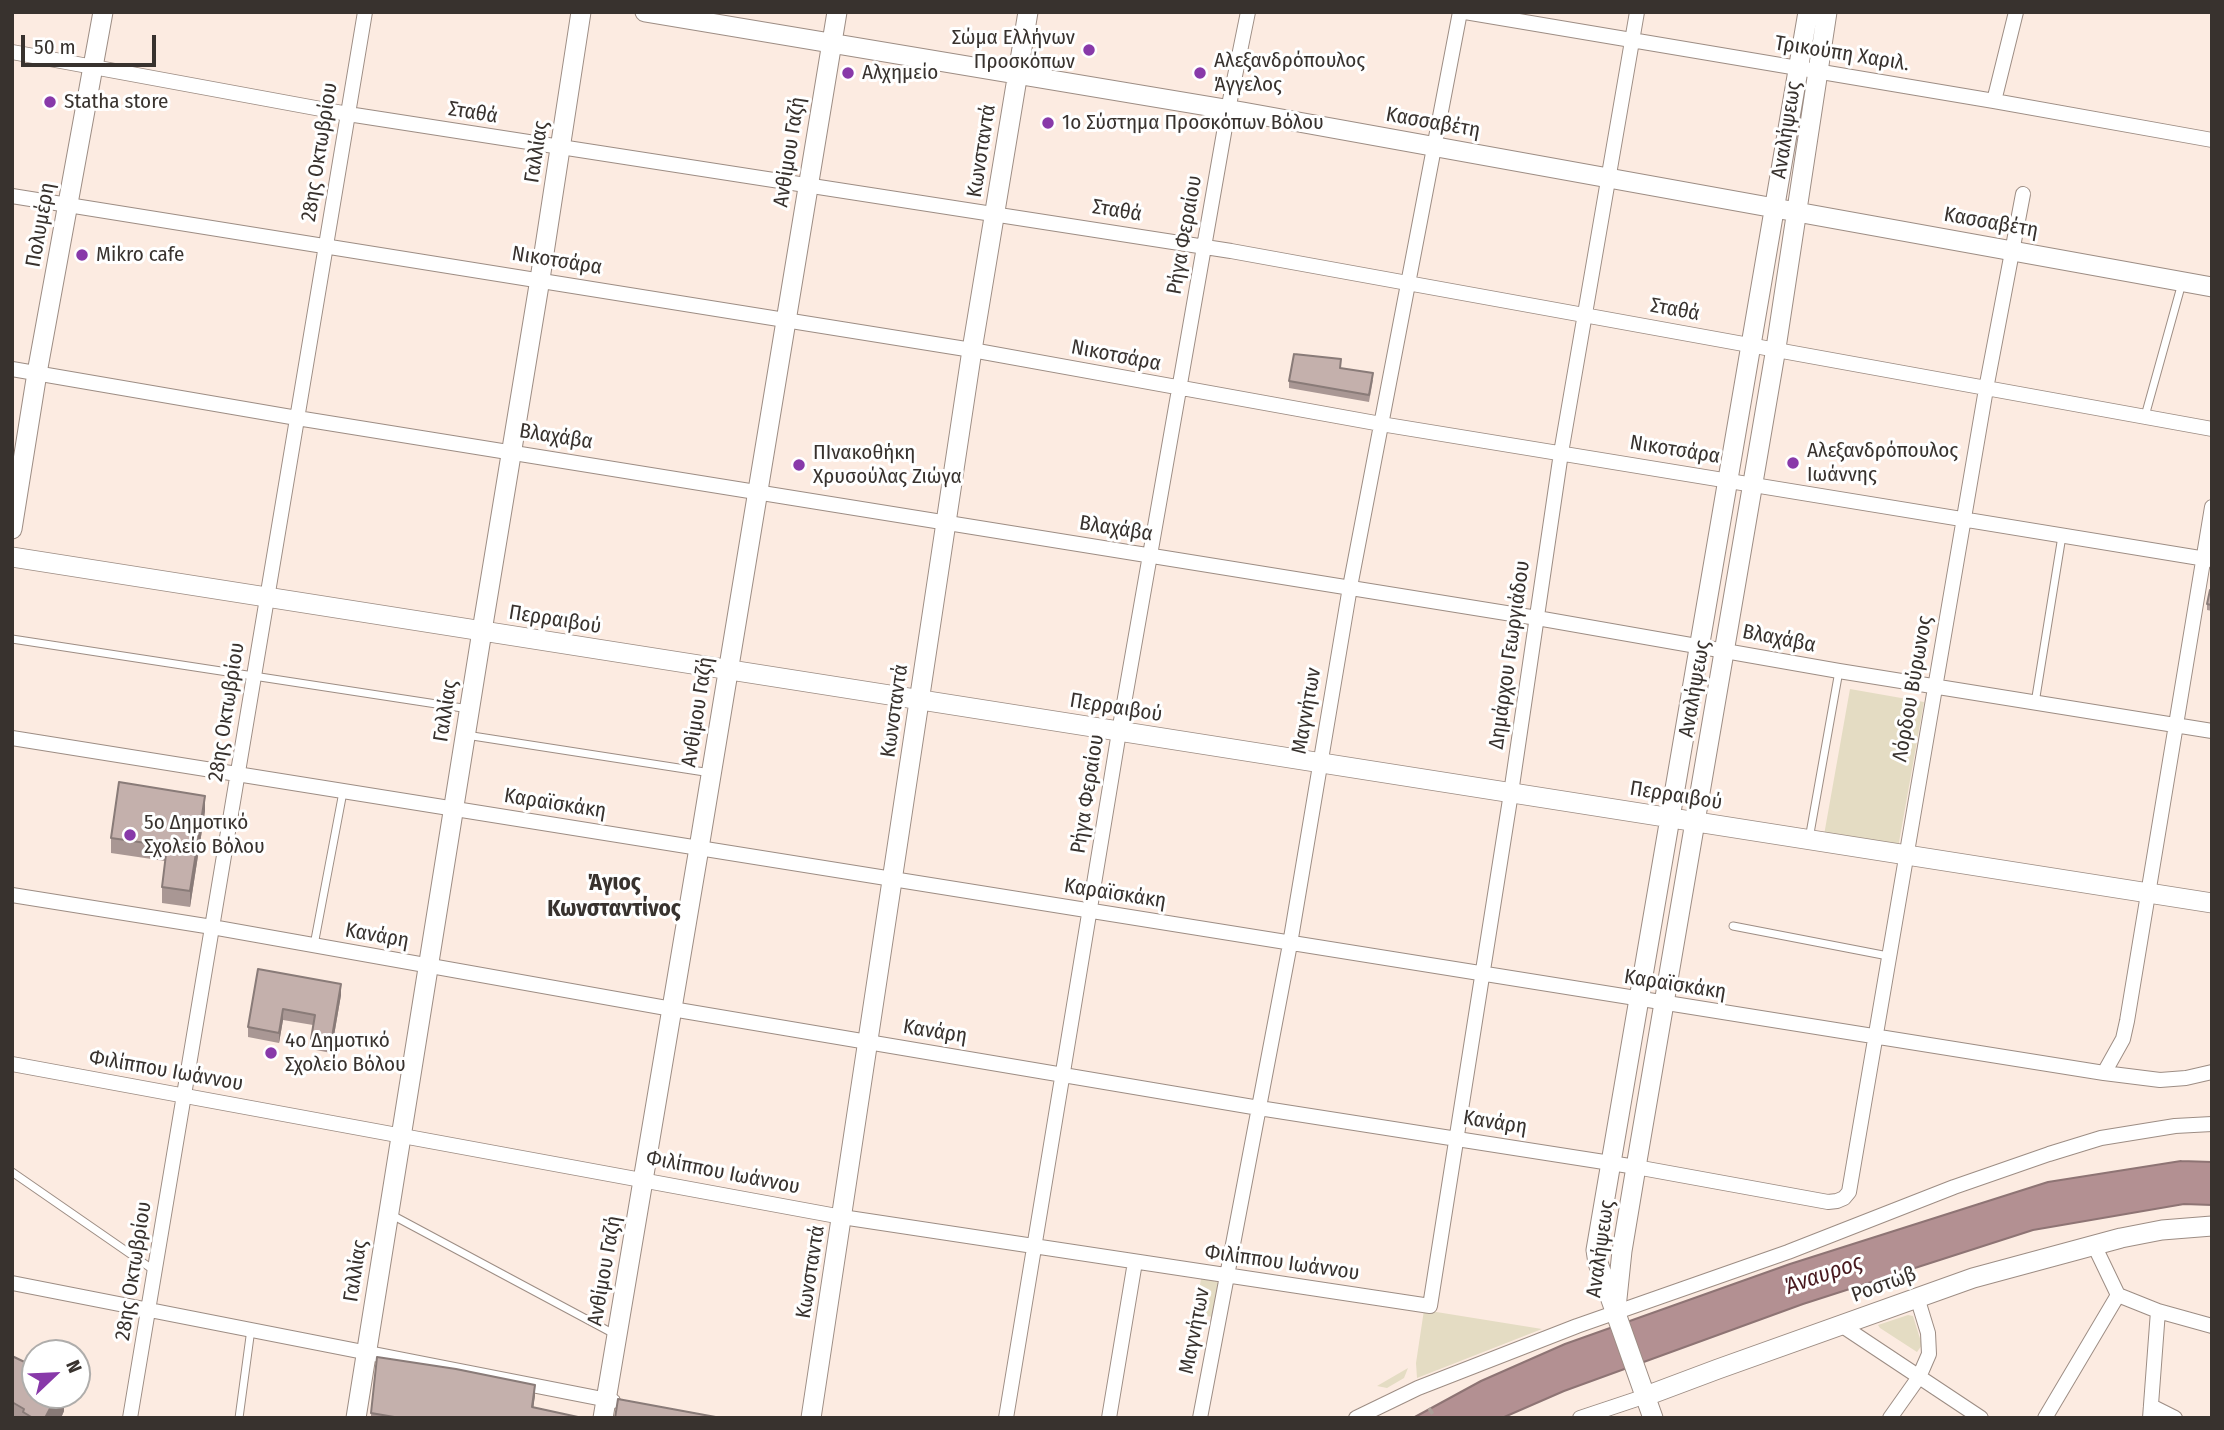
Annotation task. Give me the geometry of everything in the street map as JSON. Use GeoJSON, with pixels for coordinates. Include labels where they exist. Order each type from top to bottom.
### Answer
{"type":"FeatureCollection","features":[{"type":"Feature","properties":{"kind":"street","name":"Πολυμέρη"},"geometry":{"type":"LineString","coordinates":[[12,529],[37,373],[103,12]]}},
{"type":"Feature","properties":{"kind":"street","name":"28ης Οκτωβρίου"},"geometry":{"type":"LineString","coordinates":[[131,1418],[365,12]]}},
{"type":"Feature","properties":{"kind":"street","name":"Γαλλίας"},"geometry":{"type":"LineString","coordinates":[[356,1418],[581,12]]}},
{"type":"Feature","properties":{"kind":"street","name":"Κασσαβέτη"},"geometry":{"type":"LineString","coordinates":[[645,12],[1017,73],[1608,176],[2212,287]]}},
{"type":"Feature","properties":{"kind":"street","name":"Ανθίμου Γαζή"},"geometry":{"type":"LineString","coordinates":[[604,1408],[837,12]]}},
{"type":"Feature","properties":{"kind":"street","name":"Κωνσταντά"},"geometry":{"type":"LineString","coordinates":[[811,1418],[972,350],[1028,12]]}},
{"type":"Feature","properties":{"kind":"street","name":"Ρήγα Φεραίου"},"geometry":{"type":"LineString","coordinates":[[1006,1418],[1119,732],[1228,110],[1248,12]]}},
{"type":"Feature","properties":{"kind":"street","name":"Τρικούπη Χαριλ."},"geometry":{"type":"LineString","coordinates":[[1463,12],[2212,140]]}},
{"type":"Feature","properties":{"kind":"street","name":"Μαγνήτων"},"geometry":{"type":"LineString","coordinates":[[1200,1418],[1290,944],[1350,587],[1434,146],[1463,12]]}},
{"type":"Feature","properties":{"kind":"street","name":"Δημάρχου Γεωργιάδου"},"geometry":{"type":"LineString","coordinates":[[1430,1306],[1511,793],[1561,453],[1637,12]]}},
{"type":"Feature","properties":{"kind":"street","name":"Αναλήψεως"},"geometry":{"type":"LineString","coordinates":[[1616,1315],[1596,1250],[1808,12]]}},
{"type":"Feature","properties":{"kind":"street","name":"Αναλήψεως"},"geometry":{"type":"LineString","coordinates":[[1616,1315],[1622,1251],[1776,348],[1827,12]]}},
{"type":"Feature","properties":{"kind":"street"},"geometry":{"type":"LineString","coordinates":[[1994,101],[2016,12]]}},
{"type":"Feature","properties":{"kind":"street","name":"Σταθά"},"geometry":{"type":"LineString","coordinates":[[12,52],[348,114],[1204,247],[1776,348],[2212,429]]}},
{"type":"Feature","properties":{"kind":"street","name":"Λόρδου Βύρωνος"},"geometry":{"type":"LineString","coordinates":[[1849,1192],[1873,1038],[1986,389],[2023,194]]}},
{"type":"Feature","properties":{"kind":"street","name":"Νικοτσάρα"},"geometry":{"type":"LineString","coordinates":[[12,196],[972,350],[1381,424],[2208,560]]}},
{"type":"Feature","properties":{"kind":"street","name":"Βλαχάβα"},"geometry":{"type":"LineString","coordinates":[[12,369],[297,418],[1350,587],[1839,671],[2212,731]]}},
{"type":"Feature","properties":{"kind":"street"},"geometry":{"type":"LineString","coordinates":[[2104,1073],[2123,1039],[2176,725],[2208,560],[2212,507]]}},
{"type":"Feature","properties":{"kind":"street","name":"Περραιβού"},"geometry":{"type":"LineString","coordinates":[[12,558],[2212,903]]}},
{"type":"Feature","properties":{"kind":"street","name":"Καραϊσκάκη"},"geometry":{"type":"LineString","coordinates":[[12,738],[1873,1038],[2160,1080],[2212,1072]]}},
{"type":"Feature","properties":{"kind":"street","name":"Κανάρη"},"geometry":{"type":"LineString","coordinates":[[12,895],[1259,1108],[1636,1167],[1828,1202],[1844,1198],[1849,1192]]}},
{"type":"Feature","properties":{"kind":"street","name":"Φιλίππου Ιωάννου"},"geometry":{"type":"LineString","coordinates":[[12,1064],[842,1216],[1430,1306]]}},
{"type":"Feature","properties":{"kind":"street"},"geometry":{"type":"LineString","coordinates":[[1356,1418],[1418,1388],[2049,1154],[2101,1138],[2175,1126],[2212,1124]]}},
{"type":"Feature","properties":{"kind":"street","name":"Ροστώβ"},"geometry":{"type":"LineString","coordinates":[[1580,1418],[1645,1392],[1973,1278],[2094,1245],[2162,1230],[2212,1226]]}},
{"type":"Feature","properties":{"kind":"street"},"geometry":{"type":"LineString","coordinates":[[2094,1245],[2118,1296],[2158,1311],[2212,1326]]}},
{"type":"Feature","properties":{"kind":"street"},"geometry":{"type":"LineString","coordinates":[[1109,1418],[1135,1262]]}},
{"type":"Feature","properties":{"kind":"street"},"geometry":{"type":"LineString","coordinates":[[12,1283],[366,1351],[604,1408],[632,1405]]}},
{"type":"Feature","properties":{"kind":"street"},"geometry":{"type":"LineString","coordinates":[[2045,1418],[2118,1296]]}},
{"type":"Feature","properties":{"kind":"street"},"geometry":{"type":"LineString","coordinates":[[1890,1418],[1919,1377],[1928,1359],[1930,1346],[1917,1297]]}},
{"type":"Feature","properties":{"kind":"street"},"geometry":{"type":"LineString","coordinates":[[2158,1311],[2151,1412],[2175,1418]]}},
{"type":"Feature","properties":{"kind":"street"},"geometry":{"type":"LineString","coordinates":[[1616,1315],[1653,1418]]}},
{"type":"Feature","properties":{"kind":"street"},"geometry":{"type":"LineString","coordinates":[[1841,1325],[1981,1418]]}},
{"type":"Feature","properties":{"kind":"lane"},"geometry":{"type":"LineString","coordinates":[[2145,416],[2182,282]]}},
{"type":"Feature","properties":{"kind":"lane"},"geometry":{"type":"LineString","coordinates":[[2035,703],[2062,536]]}},
{"type":"Feature","properties":{"kind":"lane"},"geometry":{"type":"LineString","coordinates":[[12,639],[469,709]]}},
{"type":"Feature","properties":{"kind":"lane"},"geometry":{"type":"LineString","coordinates":[[1809,840],[1839,671]]}},
{"type":"Feature","properties":{"kind":"lane"},"geometry":{"type":"LineString","coordinates":[[465,735],[711,773]]}},
{"type":"Feature","properties":{"kind":"lane"},"geometry":{"type":"LineString","coordinates":[[314,946],[343,791]]}},
{"type":"Feature","properties":{"kind":"lane"},"geometry":{"type":"LineString","coordinates":[[1733,926],[1888,956]]}},
{"type":"Feature","properties":{"kind":"lane"},"geometry":{"type":"LineString","coordinates":[[12,1172],[155,1271]]}},
{"type":"Feature","properties":{"kind":"lane"},"geometry":{"type":"LineString","coordinates":[[388,1213],[617,1335]]}},
{"type":"Feature","properties":{"kind":"lane"},"geometry":{"type":"LineString","coordinates":[[239,1418],[251,1329]]}},
{"type":"Feature","properties":{"kind":"path"},"geometry":{"type":"LineString","coordinates":[[1429,1408],[1435,1418]]}},
{"type":"Feature","properties":{"kind":"shaded area"},"geometry":{"type":"Polygon","coordinates":[[[1850,689],[1924,702],[1898,848],[1824,835],[1850,689]]]}},
{"type":"Feature","properties":{"kind":"shaded area"},"geometry":{"type":"Polygon","coordinates":[[[1201,1279],[1219,1282],[1213,1317],[1195,1314],[1201,1279]]]}},
{"type":"Feature","properties":{"kind":"shaded area"},"geometry":{"type":"Polygon","coordinates":[[[1424,1310],[1542,1329],[1417,1378],[1416,1363],[1424,1310]]]}},
{"type":"Feature","properties":{"kind":"shaded area"},"geometry":{"type":"Polygon","coordinates":[[[1908,1315],[1913,1316],[1922,1345],[1917,1352],[1878,1325],[1908,1315]]]}},
{"type":"Feature","properties":{"kind":"shaded area"},"geometry":{"type":"Polygon","coordinates":[[[1408,1368],[1404,1378],[1387,1388],[1377,1386],[1408,1368]]]}},
{"type":"Feature","properties":{"kind":"water","name":"Άναυρος"},"geometry":{"type":"Polygon","coordinates":[[[2181,1161],[2212,1162],[2212,1205],[2184,1204],[2033,1230],[1803,1304],[1564,1391],[1502,1418],[1413,1418],[1481,1381],[1565,1344],[1790,1264],[2048,1182],[2181,1161]]]}},
{"type":"Feature","properties":{"kind":"building"},"geometry":{"type":"Polygon","coordinates":[[[1294,354],[1341,359],[1340,368],[1373,373],[1369,395],[1289,381],[1294,354]]]}},
{"type":"Feature","properties":{"kind":"building"},"geometry":{"type":"Polygon","coordinates":[[[2212,590],[2212,605],[2207,604],[2212,590]]]}},
{"type":"Feature","properties":{"kind":"building"},"geometry":{"type":"Polygon","coordinates":[[[119,782],[205,796],[190,891],[162,887],[167,846],[111,838],[119,782]]]}},
{"type":"Feature","properties":{"kind":"building"},"geometry":{"type":"Polygon","coordinates":[[[258,969],[341,984],[331,1043],[311,1039],[315,1015],[283,1009],[279,1033],[248,1027],[258,969]]]}},
{"type":"Feature","properties":{"kind":"building"},"geometry":{"type":"Polygon","coordinates":[[[12,1356],[21,1360],[21,1407],[12,1402],[12,1356]]]}},
{"type":"Feature","properties":{"kind":"building"},"geometry":{"type":"Polygon","coordinates":[[[377,1357],[535,1385],[532,1407],[578,1418],[400,1418],[371,1413],[377,1357]]]}},
{"type":"Feature","properties":{"kind":"building"},"geometry":{"type":"Polygon","coordinates":[[[618,1399],[721,1418],[615,1418],[618,1399]]]}},
{"type":"Feature","properties":{"kind":"building"},"geometry":{"type":"Polygon","coordinates":[[[24,1409],[50,1409],[45,1418],[33,1418],[23,1412],[24,1409]]]}},
{"type":"Feature","properties":{"kind":"place","name":"Σώμα Ελλήνων Προσκόπων"},"geometry":{"type":"Point","coordinates":[1089,50]}},
{"type":"Feature","properties":{"kind":"place","name":"Αλχημείο"},"geometry":{"type":"Point","coordinates":[848,73]}},
{"type":"Feature","properties":{"kind":"place","name":"Αλεξανδρόπουλος Άγγελος"},"geometry":{"type":"Point","coordinates":[1200,73]}},
{"type":"Feature","properties":{"kind":"place","name":"Statha store"},"geometry":{"type":"Point","coordinates":[50,102]}},
{"type":"Feature","properties":{"kind":"place","name":"1ο Σύστημα Προσκόπων Βόλου"},"geometry":{"type":"Point","coordinates":[1048,123]}},
{"type":"Feature","properties":{"kind":"place","name":"Mikro cafe"},"geometry":{"type":"Point","coordinates":[82,255]}},
{"type":"Feature","properties":{"kind":"place","name":"Αλεξανδρόπουλος Ιωάννης"},"geometry":{"type":"Point","coordinates":[1793,463]}},
{"type":"Feature","properties":{"kind":"place","name":"ΠΙνακοθήκη Χρυσούλας Ζιώγα"},"geometry":{"type":"Point","coordinates":[799,465]}},
{"type":"Feature","properties":{"kind":"place","name":"5ο Δημοτικό Σχολείο Βόλου"},"geometry":{"type":"Point","coordinates":[130,835]}},
{"type":"Feature","properties":{"kind":"place","name":"4ο Δημοτικό Σχολείο Βόλου"},"geometry":{"type":"Point","coordinates":[271,1053]}},
{"type":"Feature","properties":{"kind":"district","name":"Άγιος Κωνσταντίνος"},"geometry":{"type":"Point","coordinates":[614,897]}}]}
